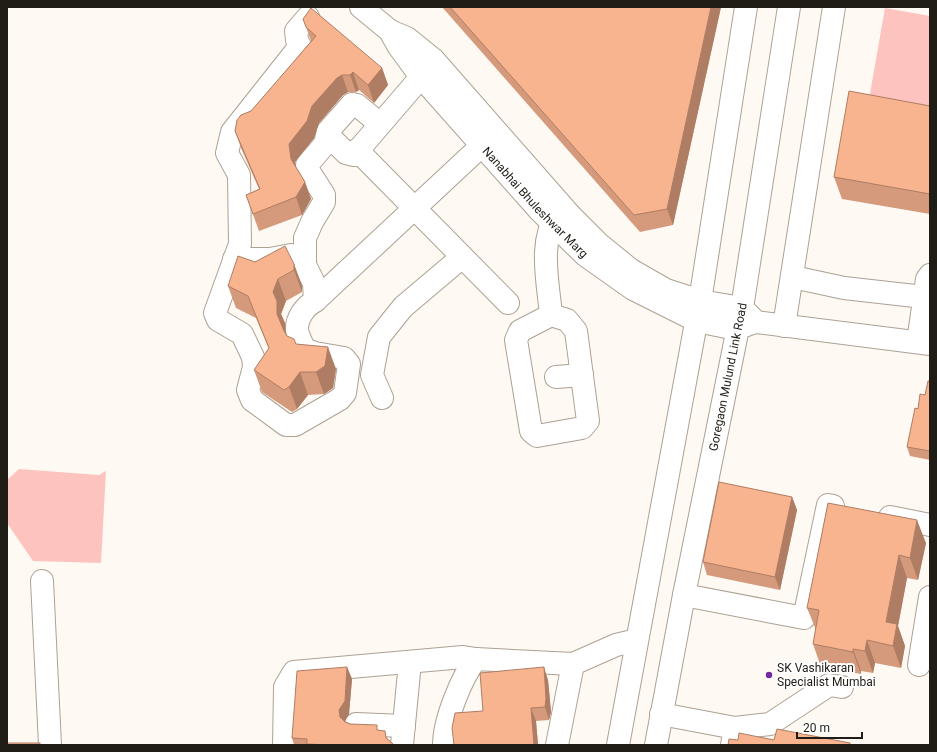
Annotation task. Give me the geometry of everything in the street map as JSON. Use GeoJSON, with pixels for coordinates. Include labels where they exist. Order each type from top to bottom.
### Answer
{"type":"FeatureCollection","features":[{"type":"Feature","properties":{"kind":"street","name":"Nanabhai Bhuleshwar Marg"},"geometry":{"type":"LineString","coordinates":[[360,7],[390,31],[399,47],[421,77],[490,138],[557,214],[585,255],[633,289],[699,311],[784,326],[924,343]]}},
{"type":"Feature","properties":{"kind":"street"},"geometry":{"type":"LineString","coordinates":[[618,745],[699,311],[746,7]]}},
{"type":"Feature","properties":{"kind":"street","name":"Goregaon Mulund Link Road"},"geometry":{"type":"LineString","coordinates":[[656,745],[684,595],[745,319],[789,7]]}},
{"type":"Feature","properties":{"kind":"street"},"geometry":{"type":"LineString","coordinates":[[784,326],[834,7]]}},
{"type":"Feature","properties":{"kind":"street"},"geometry":{"type":"LineString","coordinates":[[308,17],[296,31],[297,40],[300,46],[232,132],[229,141],[227,153],[239,175],[240,244],[215,312],[218,320],[242,334],[253,357],[254,367],[248,390],[252,400],[286,425],[295,425],[340,399],[345,394],[349,364],[344,358],[315,354],[304,349],[297,330],[299,320],[307,305],[314,301],[490,138],[433,59],[407,38],[390,31]]}},
{"type":"Feature","properties":{"kind":"street"},"geometry":{"type":"LineString","coordinates":[[325,144],[335,142],[346,153],[354,155],[421,77]]}},
{"type":"Feature","properties":{"kind":"street"},"geometry":{"type":"LineString","coordinates":[[314,301],[314,283],[305,264],[305,251],[307,233],[324,202],[324,196],[308,170],[307,165],[325,144],[328,130],[352,104],[357,105],[380,124]]}},
{"type":"Feature","properties":{"kind":"street"},"geometry":{"type":"LineString","coordinates":[[357,150],[508,303]]}},
{"type":"Feature","properties":{"kind":"street"},"geometry":{"type":"LineString","coordinates":[[552,315],[546,247],[557,214]]}},
{"type":"Feature","properties":{"kind":"street"},"geometry":{"type":"LineString","coordinates":[[234,259],[270,259],[305,251]]}},
{"type":"Feature","properties":{"kind":"street"},"geometry":{"type":"LineString","coordinates":[[382,398],[372,375],[379,337],[403,307],[462,257]]}},
{"type":"Feature","properties":{"kind":"street"},"geometry":{"type":"LineString","coordinates":[[924,343],[924,297],[927,279],[930,275]]}},
{"type":"Feature","properties":{"kind":"street"},"geometry":{"type":"LineString","coordinates":[[793,276],[844,288],[924,297]]}},
{"type":"Feature","properties":{"kind":"street"},"geometry":{"type":"LineString","coordinates":[[552,315],[567,320],[576,331],[588,421],[582,428],[537,436],[531,431],[516,340],[520,331],[552,315]]}},
{"type":"Feature","properties":{"kind":"street"},"geometry":{"type":"LineString","coordinates":[[556,377],[582,375]]}},
{"type":"Feature","properties":{"kind":"street"},"geometry":{"type":"LineString","coordinates":[[684,595],[804,618],[828,505],[930,525]]}},
{"type":"Feature","properties":{"kind":"street"},"geometry":{"type":"LineString","coordinates":[[42,581],[50,745]]}},
{"type":"Feature","properties":{"kind":"street"},"geometry":{"type":"LineString","coordinates":[[919,665],[930,597]]}},
{"type":"Feature","properties":{"kind":"street"},"geometry":{"type":"LineString","coordinates":[[284,745],[285,687],[294,672],[463,657],[573,664],[616,645],[637,640]]}},
{"type":"Feature","properties":{"kind":"street"},"geometry":{"type":"LineString","coordinates":[[444,745],[444,731],[466,672],[476,659]]}},
{"type":"Feature","properties":{"kind":"street"},"geometry":{"type":"LineString","coordinates":[[356,724],[403,736],[410,662]]}},
{"type":"Feature","properties":{"kind":"street"},"geometry":{"type":"LineString","coordinates":[[557,745],[573,664]]}},
{"type":"Feature","properties":{"kind":"street"},"geometry":{"type":"LineString","coordinates":[[661,714],[734,736],[770,724],[829,685],[842,688]]}},
{"type":"Feature","properties":{"kind":"shaded area"},"geometry":{"type":"Polygon","coordinates":[[[885,8],[930,16],[930,116],[868,105],[885,8]]]}},
{"type":"Feature","properties":{"kind":"shaded area"},"geometry":{"type":"Polygon","coordinates":[[[19,469],[99,475],[106,471],[101,563],[33,561],[7,523],[7,480],[19,469]]]}},
{"type":"Feature","properties":{"kind":"building"},"geometry":{"type":"Polygon","coordinates":[[[450,7],[711,7],[667,209],[634,215],[450,7]]]}},
{"type":"Feature","properties":{"kind":"building"},"geometry":{"type":"Polygon","coordinates":[[[311,8],[382,68],[368,85],[353,72],[350,75],[342,75],[337,78],[312,106],[307,121],[289,144],[291,159],[305,182],[296,197],[253,214],[246,195],[260,189],[235,131],[237,120],[241,115],[251,111],[316,36],[306,27],[303,19],[311,8]]]}},
{"type":"Feature","properties":{"kind":"building"},"geometry":{"type":"Polygon","coordinates":[[[849,91],[930,106],[930,194],[834,177],[849,91]]]}},
{"type":"Feature","properties":{"kind":"building"},"geometry":{"type":"Polygon","coordinates":[[[285,246],[294,264],[294,270],[278,279],[273,292],[277,301],[277,314],[284,331],[287,336],[294,339],[296,344],[328,347],[325,366],[316,372],[300,372],[289,387],[284,390],[254,370],[269,348],[248,296],[228,286],[238,256],[255,262],[285,246]]]}},
{"type":"Feature","properties":{"kind":"building"},"geometry":{"type":"Polygon","coordinates":[[[928,381],[930,381],[930,451],[907,447],[915,408],[918,409],[920,394],[925,395],[928,381]]]}},
{"type":"Feature","properties":{"kind":"building"},"geometry":{"type":"Polygon","coordinates":[[[719,482],[792,497],[775,577],[703,562],[719,482]]]}},
{"type":"Feature","properties":{"kind":"building"},"geometry":{"type":"Polygon","coordinates":[[[828,503],[917,520],[910,558],[899,555],[886,622],[897,624],[893,646],[867,640],[865,651],[853,649],[853,652],[813,644],[819,610],[807,608],[828,503]]]}},
{"type":"Feature","properties":{"kind":"building"},"geometry":{"type":"Polygon","coordinates":[[[347,667],[345,701],[339,710],[340,717],[345,722],[350,724],[377,725],[377,730],[385,731],[386,738],[393,745],[307,744],[307,739],[292,738],[297,671],[347,667]]]}},
{"type":"Feature","properties":{"kind":"building"},"geometry":{"type":"Polygon","coordinates":[[[544,667],[545,707],[531,708],[534,745],[454,745],[452,728],[455,713],[483,711],[480,673],[544,667]]]}},
{"type":"Feature","properties":{"kind":"building"},"geometry":{"type":"Polygon","coordinates":[[[777,729],[850,743],[850,745],[728,745],[729,739],[738,740],[739,733],[774,740],[777,729]]]}},
{"type":"Feature","properties":{"kind":"building"},"geometry":{"type":"Polygon","coordinates":[[[7,743],[40,743],[40,745],[7,745],[7,743]]]}},
{"type":"Feature","properties":{"kind":"place","name":"SK Vashikaran Specialist Mumbai"},"geometry":{"type":"Point","coordinates":[769,675]}}]}
